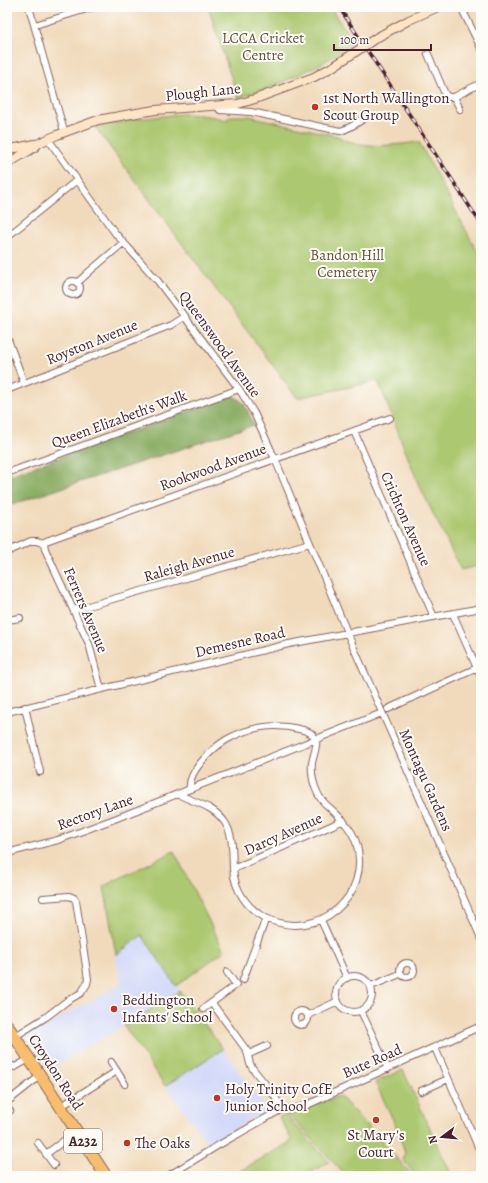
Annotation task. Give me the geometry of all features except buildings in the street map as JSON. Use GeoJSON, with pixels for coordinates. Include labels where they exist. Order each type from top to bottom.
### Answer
{"type":"FeatureCollection","features":[{"type":"Feature","properties":{"kind":"highway","name":"Croydon Road"},"geometry":{"type":"LineString","coordinates":[[7,1025],[106,1176]]}},
{"type":"Feature","properties":{"kind":"main road","name":"Plough Lane"},"geometry":{"type":"LineString","coordinates":[[11,161],[35,147],[39,143],[64,131],[98,120],[155,110],[238,104],[273,93],[314,77],[334,66],[376,38],[409,20],[438,7]]}},
{"type":"Feature","properties":{"kind":"main road"},"geometry":{"type":"LineString","coordinates":[[11,161],[8,148],[16,148],[39,143]]}},
{"type":"Feature","properties":{"kind":"street"},"geometry":{"type":"LineString","coordinates":[[29,7],[64,131]]}},
{"type":"Feature","properties":{"kind":"street"},"geometry":{"type":"LineString","coordinates":[[35,25],[93,7]]}},
{"type":"Feature","properties":{"kind":"street"},"geometry":{"type":"LineString","coordinates":[[461,7],[481,48]]}},
{"type":"Feature","properties":{"kind":"street"},"geometry":{"type":"LineString","coordinates":[[428,54],[445,94],[448,97],[454,97],[481,83]]}},
{"type":"Feature","properties":{"kind":"street"},"geometry":{"type":"LineString","coordinates":[[454,97],[460,109]]}},
{"type":"Feature","properties":{"kind":"street"},"geometry":{"type":"LineString","coordinates":[[217,106],[220,110],[251,112],[340,131],[345,130],[369,115]]}},
{"type":"Feature","properties":{"kind":"street","name":"Queenswood Avenue"},"geometry":{"type":"LineString","coordinates":[[48,139],[123,243],[152,275],[185,316],[239,389],[251,408],[275,459],[348,633]]}},
{"type":"Feature","properties":{"kind":"street"},"geometry":{"type":"LineString","coordinates":[[7,237],[77,180]]}},
{"type":"Feature","properties":{"kind":"street"},"geometry":{"type":"LineString","coordinates":[[77,283],[123,243]]}},
{"type":"Feature","properties":{"kind":"street","name":"Royston Avenue"},"geometry":{"type":"LineString","coordinates":[[7,390],[166,327],[185,316]]}},
{"type":"Feature","properties":{"kind":"street"},"geometry":{"type":"LineString","coordinates":[[7,337],[24,383]]}},
{"type":"Feature","properties":{"kind":"street","name":"Queen Elizabeth's Walk"},"geometry":{"type":"LineString","coordinates":[[7,473],[239,389]]}},
{"type":"Feature","properties":{"kind":"street","name":"Rookwood Avenue"},"geometry":{"type":"LineString","coordinates":[[44,543],[48,540],[390,418]]}},
{"type":"Feature","properties":{"kind":"street","name":"Crichton Avenue"},"geometry":{"type":"LineString","coordinates":[[354,431],[434,618]]}},
{"type":"Feature","properties":{"kind":"street"},"geometry":{"type":"LineString","coordinates":[[7,552],[31,541],[44,543]]}},
{"type":"Feature","properties":{"kind":"street","name":"Ferrers Avenue"},"geometry":{"type":"LineString","coordinates":[[44,543],[45,549],[89,644],[101,689]]}},
{"type":"Feature","properties":{"kind":"street","name":"Raleigh Avenue"},"geometry":{"type":"LineString","coordinates":[[74,610],[310,543]]}},
{"type":"Feature","properties":{"kind":"street","name":"Demesne Road"},"geometry":{"type":"LineString","coordinates":[[7,712],[289,644],[481,608]]}},
{"type":"Feature","properties":{"kind":"street"},"geometry":{"type":"LineString","coordinates":[[454,614],[481,677]]}},
{"type":"Feature","properties":{"kind":"street"},"geometry":{"type":"LineString","coordinates":[[7,620],[20,618]]}},
{"type":"Feature","properties":{"kind":"street","name":"Montagu Gardens"},"geometry":{"type":"LineString","coordinates":[[348,633],[481,938]]}},
{"type":"Feature","properties":{"kind":"street"},"geometry":{"type":"LineString","coordinates":[[388,709],[477,668]]}},
{"type":"Feature","properties":{"kind":"street"},"geometry":{"type":"LineString","coordinates":[[25,707],[40,772]]}},
{"type":"Feature","properties":{"kind":"street","name":"Rectory Lane"},"geometry":{"type":"LineString","coordinates":[[7,853],[71,836],[382,713]]}},
{"type":"Feature","properties":{"kind":"street"},"geometry":{"type":"LineString","coordinates":[[178,794],[212,809],[225,822],[232,842],[234,881],[244,900],[257,913],[283,924],[308,924],[321,920],[345,902],[357,879],[359,863],[356,842],[352,832],[343,820],[322,801],[317,792],[312,777],[312,769],[317,742],[310,733],[287,726],[265,727],[240,733],[224,741],[202,761],[192,775],[190,789]]}},
{"type":"Feature","properties":{"kind":"street","name":"Darcy Avenue"},"geometry":{"type":"LineString","coordinates":[[233,869],[343,820]]}},
{"type":"Feature","properties":{"kind":"street"},"geometry":{"type":"LineString","coordinates":[[14,1037],[80,993],[87,984],[88,979],[77,905],[74,898],[69,896],[43,898]]}},
{"type":"Feature","properties":{"kind":"street"},"geometry":{"type":"LineString","coordinates":[[243,980],[266,918]]}},
{"type":"Feature","properties":{"kind":"street"},"geometry":{"type":"LineString","coordinates":[[321,920],[347,978]]}},
{"type":"Feature","properties":{"kind":"street"},"geometry":{"type":"LineString","coordinates":[[203,1009],[236,985],[227,972]]}},
{"type":"Feature","properties":{"kind":"street"},"geometry":{"type":"LineString","coordinates":[[371,986],[400,974]]}},
{"type":"Feature","properties":{"kind":"street"},"geometry":{"type":"LineString","coordinates":[[352,976],[363,978],[371,986],[371,1000],[369,1005],[361,1011],[348,1011],[340,1005],[336,997],[337,988],[343,980],[347,978],[352,976]]}},
{"type":"Feature","properties":{"kind":"street"},"geometry":{"type":"LineString","coordinates":[[308,1015],[338,1001]]}},
{"type":"Feature","properties":{"kind":"street"},"geometry":{"type":"LineString","coordinates":[[212,1003],[249,1054],[250,1064],[274,1095],[282,1110]]}},
{"type":"Feature","properties":{"kind":"street"},"geometry":{"type":"LineString","coordinates":[[361,1011],[388,1069]]}},
{"type":"Feature","properties":{"kind":"street","name":"Bute Road"},"geometry":{"type":"LineString","coordinates":[[168,1176],[217,1146],[282,1110],[296,1108],[307,1104],[481,1026]]}},
{"type":"Feature","properties":{"kind":"street"},"geometry":{"type":"LineString","coordinates":[[249,1054],[267,1046]]}},
{"type":"Feature","properties":{"kind":"street"},"geometry":{"type":"LineString","coordinates":[[434,1048],[479,1149]]}},
{"type":"Feature","properties":{"kind":"street"},"geometry":{"type":"LineString","coordinates":[[7,1064],[14,1067],[19,1066],[29,1059]]}},
{"type":"Feature","properties":{"kind":"street"},"geometry":{"type":"LineString","coordinates":[[111,1062],[125,1084]]}},
{"type":"Feature","properties":{"kind":"street"},"geometry":{"type":"LineString","coordinates":[[60,1107],[117,1070]]}},
{"type":"Feature","properties":{"kind":"street"},"geometry":{"type":"LineString","coordinates":[[7,1102],[40,1076]]}},
{"type":"Feature","properties":{"kind":"street"},"geometry":{"type":"LineString","coordinates":[[421,1092],[448,1079]]}},
{"type":"Feature","properties":{"kind":"street"},"geometry":{"type":"LineString","coordinates":[[46,1154],[77,1131]]}},
{"type":"Feature","properties":{"kind":"street"},"geometry":{"type":"LineString","coordinates":[[38,1143],[54,1165]]}},
{"type":"Feature","properties":{"kind":"shaded area","name":"Beddington Infants' School"},"geometry":{"type":"Polygon","coordinates":[[[142,935],[180,991],[48,1071],[27,1036],[121,984],[116,955],[142,935]]]}},
{"type":"Feature","properties":{"kind":"shaded area","name":"Holy Trinity CofE Junior School"},"geometry":{"type":"Polygon","coordinates":[[[223,1049],[268,1110],[209,1145],[165,1086],[223,1049]]]}},
{"type":"Feature","properties":{"kind":"green space","name":"LCCA Cricket Centre"},"geometry":{"type":"Polygon","coordinates":[[[208,7],[330,7],[354,43],[319,65],[276,85],[238,98],[208,7]]]}},
{"type":"Feature","properties":{"kind":"green space","name":"Bandon Hill Cemetery"},"geometry":{"type":"Polygon","coordinates":[[[182,114],[216,117],[227,120],[229,116],[249,116],[337,136],[367,145],[388,145],[419,142],[481,257],[481,565],[461,570],[418,483],[378,381],[297,398],[95,127],[137,119],[182,114]]]}},
{"type":"Feature","properties":{"kind":"green space"},"geometry":{"type":"Polygon","coordinates":[[[232,396],[240,400],[254,425],[7,506],[7,476],[232,396]]]}},
{"type":"Feature","properties":{"kind":"green space"},"geometry":{"type":"Polygon","coordinates":[[[174,851],[224,951],[176,986],[142,935],[116,955],[104,886],[174,851]]]}},
{"type":"Feature","properties":{"kind":"green space"},"geometry":{"type":"Polygon","coordinates":[[[180,991],[223,1049],[165,1086],[124,1026],[180,991]]]}},
{"type":"Feature","properties":{"kind":"green space"},"geometry":{"type":"Polygon","coordinates":[[[403,1070],[452,1176],[416,1176],[403,1160],[405,1152],[395,1124],[375,1082],[403,1070]]]}},
{"type":"Feature","properties":{"kind":"green space"},"geometry":{"type":"Polygon","coordinates":[[[340,1096],[413,1176],[346,1176],[288,1114],[340,1096]]]}},
{"type":"Feature","properties":{"kind":"green space"},"geometry":{"type":"Polygon","coordinates":[[[286,1115],[329,1162],[305,1176],[231,1176],[292,1141],[279,1117],[286,1115]]]}},
{"type":"Feature","properties":{"kind":"railway"},"geometry":{"type":"LineString","coordinates":[[339,7],[481,224]]}},
{"type":"Feature","properties":{"kind":"place","name":"1st North Wallington Scout Group"},"geometry":{"type":"Point","coordinates":[315,107]}},
{"type":"Feature","properties":{"kind":"place","name":"Beddington Infants' School"},"geometry":{"type":"Point","coordinates":[114,1009]}},
{"type":"Feature","properties":{"kind":"place","name":"Holy Trinity CofE Junior School"},"geometry":{"type":"Point","coordinates":[217,1098]}},
{"type":"Feature","properties":{"kind":"place","name":"St Mary's Court"},"geometry":{"type":"Point","coordinates":[376,1120]}},
{"type":"Feature","properties":{"kind":"place","name":"The Oaks"},"geometry":{"type":"Point","coordinates":[127,1143]}}]}
